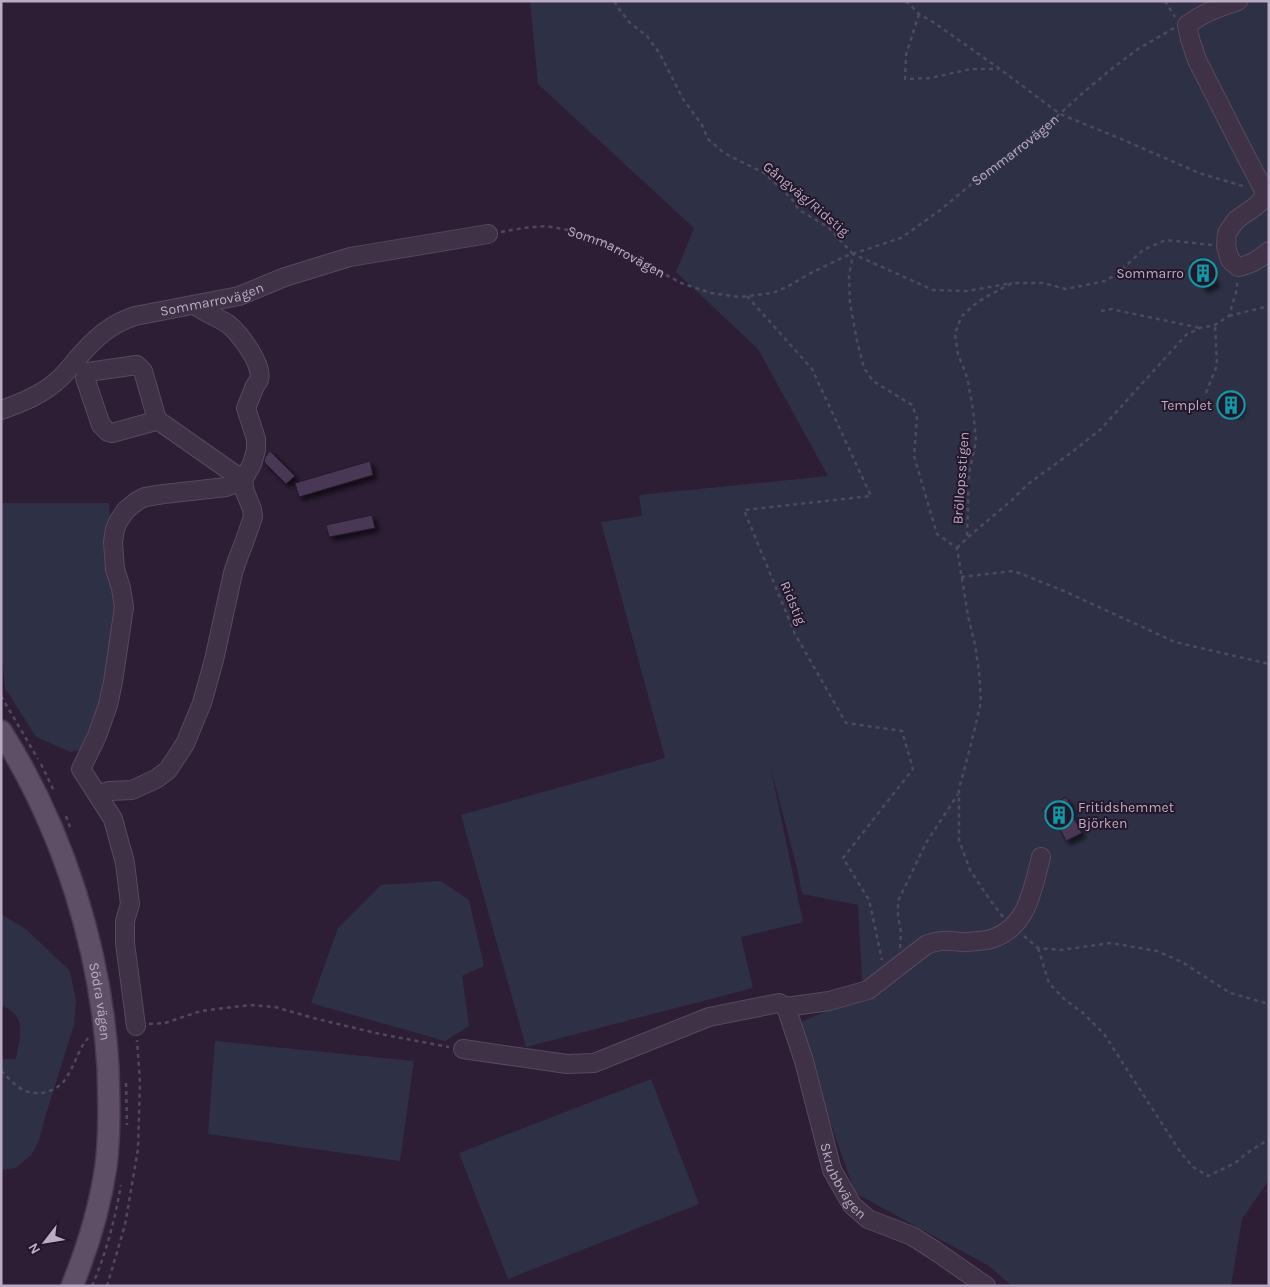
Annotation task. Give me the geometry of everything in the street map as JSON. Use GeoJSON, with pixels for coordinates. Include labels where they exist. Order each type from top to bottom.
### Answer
{"type":"FeatureCollection","features":[{"type":"Feature","properties":{"kind":"main road","name":"Södra vägen"},"geometry":{"type":"LineString","coordinates":[[1,731],[39,800],[73,887],[95,971],[104,1031],[109,1095],[106,1164],[93,1227],[72,1286]]}},
{"type":"Feature","properties":{"kind":"street"},"geometry":{"type":"LineString","coordinates":[[1238,1],[1201,15],[1187,25],[1197,60],[1268,197],[1236,220],[1227,233],[1226,246],[1230,260],[1238,267],[1248,266],[1269,251]]}},
{"type":"Feature","properties":{"kind":"street","name":"Sommarrovägen"},"geometry":{"type":"LineString","coordinates":[[1,410],[36,395],[60,379],[96,338],[122,321],[135,316],[239,296],[285,277],[350,258],[488,234]]}},
{"type":"Feature","properties":{"kind":"street"},"geometry":{"type":"LineString","coordinates":[[136,1026],[125,944],[125,921],[130,904],[125,863],[113,819],[81,769],[97,736],[108,705],[113,682],[124,607],[115,569],[113,542],[119,520],[126,510],[145,497],[226,487],[243,480],[252,464],[256,450],[256,440],[246,408],[259,380],[260,371],[240,336],[229,325],[194,304]]}},
{"type":"Feature","properties":{"kind":"street"},"geometry":{"type":"LineString","coordinates":[[98,795],[109,790],[132,790],[156,779],[168,770],[185,744],[202,703],[214,660],[233,573],[253,517],[243,480],[156,419],[143,371],[137,364],[88,372],[85,380],[101,425],[108,432],[112,433],[152,422],[156,419]]}},
{"type":"Feature","properties":{"kind":"street"},"geometry":{"type":"LineString","coordinates":[[60,379],[85,380]]}},
{"type":"Feature","properties":{"kind":"street"},"geometry":{"type":"LineString","coordinates":[[463,1049],[567,1064],[594,1063],[709,1017],[779,1003],[786,1007],[829,1001],[868,990],[926,945],[936,941],[966,942],[994,938],[1009,930],[1022,915],[1028,902],[1041,857]]}},
{"type":"Feature","properties":{"kind":"street","name":"Skrubbvägen"},"geometry":{"type":"LineString","coordinates":[[786,1007],[804,1061],[832,1170],[852,1206],[868,1219],[912,1236],[986,1286]]}},
{"type":"Feature","properties":{"kind":"path","name":"Gångväg/Ridstig"},"geometry":{"type":"LineString","coordinates":[[615,1],[630,23],[647,36],[660,54],[683,100],[702,125],[708,140],[724,153],[764,173],[791,198],[799,210],[828,227],[853,254]]}},
{"type":"Feature","properties":{"kind":"path"},"geometry":{"type":"LineString","coordinates":[[906,1],[919,14],[1000,69],[1060,114],[1200,173],[1268,197]]}},
{"type":"Feature","properties":{"kind":"path"},"geometry":{"type":"LineString","coordinates":[[1165,1],[1176,19],[1187,25]]}},
{"type":"Feature","properties":{"kind":"path"},"geometry":{"type":"LineString","coordinates":[[919,14],[906,55],[905,78],[930,78],[971,69],[1000,69]]}},
{"type":"Feature","properties":{"kind":"path","name":"Sommarrovägen"},"geometry":{"type":"LineString","coordinates":[[488,234],[546,226],[568,230],[607,243],[681,283],[711,293],[740,297],[772,293],[787,287],[808,274],[853,254],[901,238],[939,212],[980,177],[1022,146],[1085,91],[1138,49],[1176,27],[1187,25]]}},
{"type":"Feature","properties":{"kind":"path","name":"Bröllopsstigen"},"geometry":{"type":"LineString","coordinates":[[966,538],[969,473],[976,440],[968,382],[958,355],[955,334],[961,317],[984,298],[1012,283],[1042,283],[1066,290],[1105,281],[1117,274],[1143,250],[1166,240],[1226,246]]}},
{"type":"Feature","properties":{"kind":"path"},"geometry":{"type":"LineString","coordinates":[[1012,283],[967,291],[933,290],[853,254],[849,276],[850,303],[864,368],[873,381],[912,405],[917,418],[914,456],[936,534],[957,548],[968,616],[975,645],[981,702],[959,789],[959,840],[970,870],[990,900],[1005,920],[1038,948],[1049,983],[1065,1000],[1082,1012],[1104,1034],[1181,1153],[1193,1167],[1208,1176],[1236,1163],[1269,1139]]}},
{"type":"Feature","properties":{"kind":"path"},"geometry":{"type":"LineString","coordinates":[[1229,316],[1237,289],[1238,267]]}},
{"type":"Feature","properties":{"kind":"path","name":"Ridstig"},"geometry":{"type":"LineString","coordinates":[[747,296],[812,369],[871,496],[744,510],[795,634],[846,723],[902,731],[913,770],[843,858],[870,900],[884,978]]}},
{"type":"Feature","properties":{"kind":"path","name":"Bröllopsstigen"},"geometry":{"type":"LineString","coordinates":[[966,538],[1012,500],[1028,484],[1101,429],[1186,335],[1200,328],[1215,325],[1229,316],[1269,306]]}},
{"type":"Feature","properties":{"kind":"path"},"geometry":{"type":"LineString","coordinates":[[1101,311],[1111,309],[1200,328]]}},
{"type":"Feature","properties":{"kind":"path"},"geometry":{"type":"LineString","coordinates":[[1206,393],[1217,365],[1215,325]]}},
{"type":"Feature","properties":{"kind":"path"},"geometry":{"type":"LineString","coordinates":[[957,548],[966,538]]}},
{"type":"Feature","properties":{"kind":"path"},"geometry":{"type":"LineString","coordinates":[[962,577],[1014,572],[1073,595],[1175,642],[1269,664]]}},
{"type":"Feature","properties":{"kind":"path"},"geometry":{"type":"LineString","coordinates":[[900,966],[901,932],[898,918],[898,901],[926,843],[959,793]]}},
{"type":"Feature","properties":{"kind":"path"},"geometry":{"type":"LineString","coordinates":[[1038,948],[1061,950],[1111,943],[1157,951],[1182,962],[1230,993],[1269,1004]]}},
{"type":"Feature","properties":{"kind":"path"},"geometry":{"type":"LineString","coordinates":[[107,1286],[125,1225],[138,1149],[140,1082],[136,1026],[165,1023],[201,1011],[250,1005],[275,1007],[380,1034],[463,1049]]}},
{"type":"Feature","properties":{"kind":"path"},"geometry":{"type":"LineString","coordinates":[[1,1072],[19,1087],[29,1092],[44,1093],[54,1090],[68,1075],[82,1045],[98,1032],[104,1031]]}},
{"type":"Feature","properties":{"kind":"shaded area"},"geometry":{"type":"Polygon","coordinates":[[[530,1],[1269,1],[1269,1180],[1242,1219],[1231,1286],[1012,1286],[989,1266],[855,1193],[796,1024],[863,996],[858,905],[802,894],[770,765],[803,922],[741,937],[753,988],[526,1047],[461,815],[665,758],[601,522],[642,516],[639,495],[828,476],[758,349],[676,272],[694,228],[538,84],[530,1]]]}},
{"type":"Feature","properties":{"kind":"shaded area"},"geometry":{"type":"Polygon","coordinates":[[[1,503],[109,503],[115,623],[105,687],[88,748],[71,752],[36,737],[5,688],[1,650],[1,503]]]}},
{"type":"Feature","properties":{"kind":"shaded area"},"geometry":{"type":"Polygon","coordinates":[[[441,881],[469,900],[484,966],[462,976],[469,1026],[445,1041],[311,1003],[338,928],[381,885],[441,881]]]}},
{"type":"Feature","properties":{"kind":"shaded area"},"geometry":{"type":"Polygon","coordinates":[[[1,914],[27,930],[70,971],[76,1000],[74,1025],[39,1140],[32,1154],[16,1168],[2,1170],[1,1059],[16,1059],[20,1027],[15,1015],[1,1005],[1,914]]]}},
{"type":"Feature","properties":{"kind":"shaded area"},"geometry":{"type":"Polygon","coordinates":[[[215,1041],[414,1061],[400,1161],[208,1134],[215,1041]]]}},
{"type":"Feature","properties":{"kind":"shaded area"},"geometry":{"type":"Polygon","coordinates":[[[651,1079],[699,1204],[508,1279],[459,1153],[651,1079]]]}},
{"type":"Feature","properties":{"kind":"building","name":"Sommarro"},"geometry":{"type":"Polygon","coordinates":[[[1202,257],[1216,283],[1204,289],[1190,263],[1202,257]]]}},
{"type":"Feature","properties":{"kind":"building","name":"Templet"},"geometry":{"type":"Polygon","coordinates":[[[1223,396],[1242,403],[1238,414],[1219,408],[1223,396]]]}},
{"type":"Feature","properties":{"kind":"building"},"geometry":{"type":"Polygon","coordinates":[[[270,451],[295,476],[286,484],[264,462],[265,457],[270,451]]]}},
{"type":"Feature","properties":{"kind":"building"},"geometry":{"type":"Polygon","coordinates":[[[370,461],[373,475],[299,497],[295,483],[370,461]]]}},
{"type":"Feature","properties":{"kind":"building"},"geometry":{"type":"Polygon","coordinates":[[[372,515],[375,528],[329,537],[326,525],[372,515]]]}},
{"type":"Feature","properties":{"kind":"building","name":"Fritidshemmet Björken"},"geometry":{"type":"Polygon","coordinates":[[[1066,797],[1073,810],[1070,811],[1082,833],[1066,841],[1055,819],[1049,822],[1042,810],[1066,797]]]}},
{"type":"Feature","properties":{"kind":"place","name":"Sommarro"},"geometry":{"type":"Point","coordinates":[1203,273]}},
{"type":"Feature","properties":{"kind":"place","name":"Templet"},"geometry":{"type":"Point","coordinates":[1231,405]}},
{"type":"Feature","properties":{"kind":"place","name":"Fritidshemmet Björken"},"geometry":{"type":"Point","coordinates":[1059,815]}}]}
